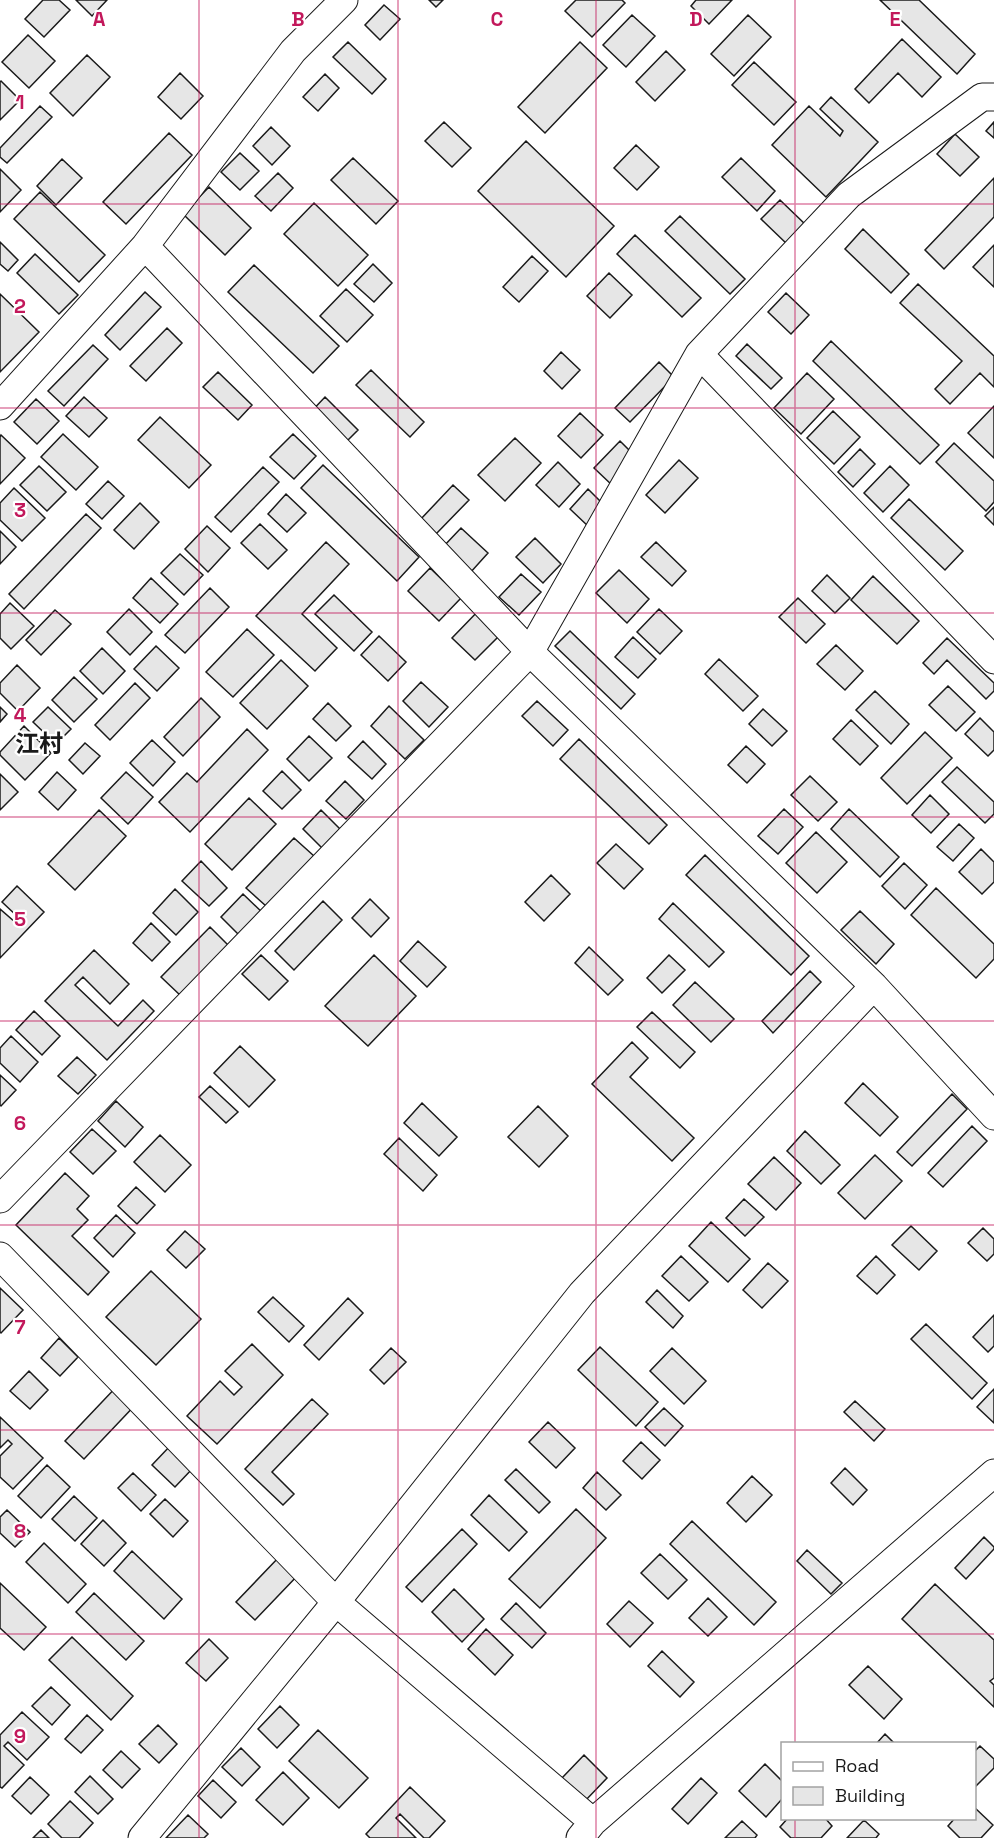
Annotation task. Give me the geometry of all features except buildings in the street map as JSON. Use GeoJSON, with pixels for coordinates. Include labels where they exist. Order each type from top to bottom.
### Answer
{"type":"FeatureCollection","features":[{"type":"Feature","properties":{"kind":"street"},"geometry":{"type":"LineString","coordinates":[[0,406],[145,246],[293,51],[344,0]]}},
{"type":"Feature","properties":{"kind":"street"},"geometry":{"type":"LineString","coordinates":[[0,1199],[530,652],[699,354],[849,195],[982,97],[994,97]]}},
{"type":"Feature","properties":{"kind":"street"},"geometry":{"type":"LineString","coordinates":[[145,246],[530,652],[873,986],[994,1116]]}},
{"type":"Feature","properties":{"kind":"street"},"geometry":{"type":"LineString","coordinates":[[699,354],[994,660]]}},
{"type":"Feature","properties":{"kind":"street"},"geometry":{"type":"LineString","coordinates":[[142,1838],[336,1602],[582,1293],[873,986]]}},
{"type":"Feature","properties":{"kind":"street"},"geometry":{"type":"LineString","coordinates":[[0,1256],[336,1602],[587,1830],[994,1473]]}},
{"type":"Feature","properties":{"kind":"district","name":"江村"},"geometry":{"type":"Point","coordinates":[39,744]}}]}
